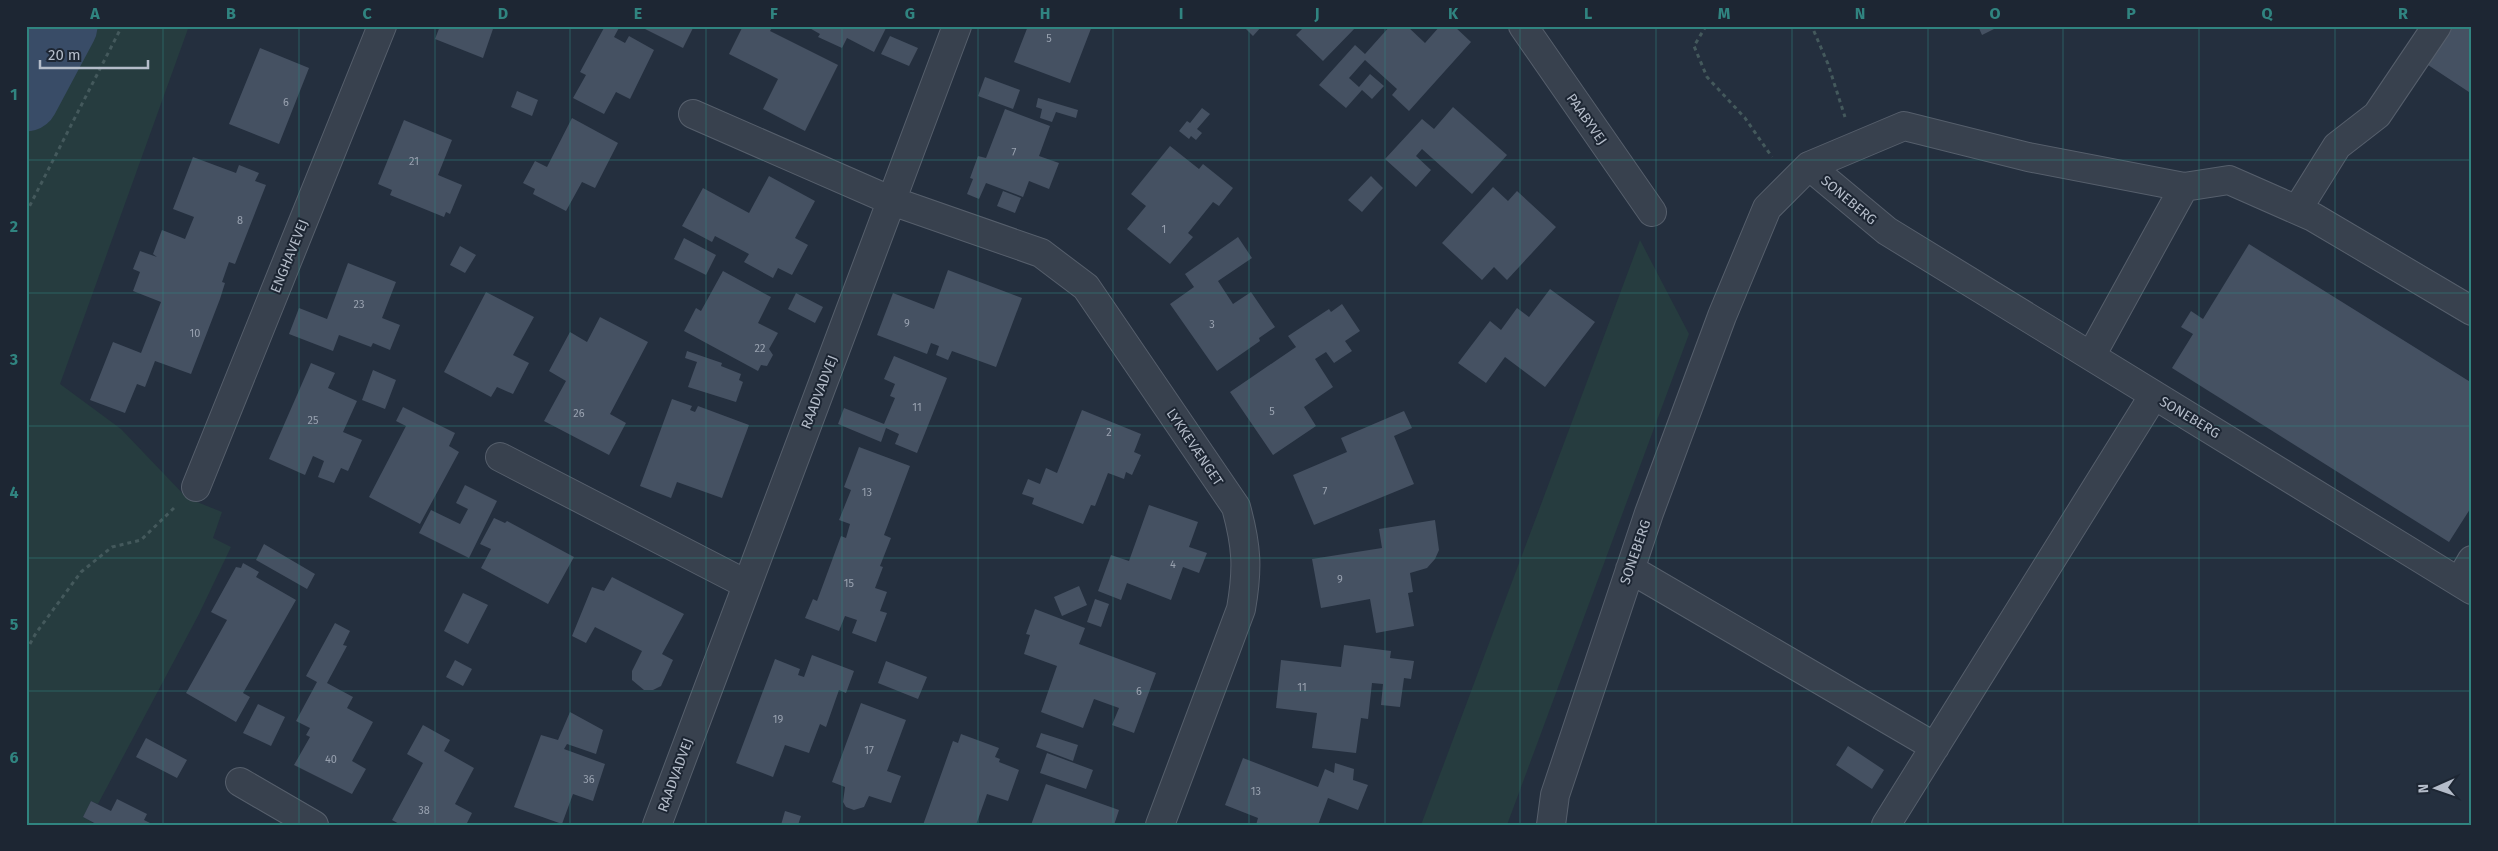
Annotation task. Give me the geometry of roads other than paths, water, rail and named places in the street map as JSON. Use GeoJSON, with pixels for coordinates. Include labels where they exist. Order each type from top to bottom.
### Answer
{"type":"FeatureCollection","features":[{"type":"Feature","properties":{"kind":"street","name":"ENGHAVEVEJ"},"geometry":{"type":"LineString","coordinates":[[196,486],[382,26]]}},
{"type":"Feature","properties":{"kind":"street","name":"RAADVADVEJ"},"geometry":{"type":"LineString","coordinates":[[657,825],[957,26]]}},
{"type":"Feature","properties":{"kind":"street","name":"PAABYVEJ"},"geometry":{"type":"LineString","coordinates":[[1523,26],[1652,212]]}},
{"type":"Feature","properties":{"kind":"street"},"geometry":{"type":"LineString","coordinates":[[2297,210],[2337,146],[2377,115],[2437,26]]}},
{"type":"Feature","properties":{"kind":"street"},"geometry":{"type":"LineString","coordinates":[[693,114],[892,201]]}},
{"type":"Feature","properties":{"kind":"street"},"geometry":{"type":"LineString","coordinates":[[1800,175],[1854,147],[1904,126],[2028,158],[2184,187],[2229,180],[2313,217],[2472,311]]}},
{"type":"Feature","properties":{"kind":"street","name":"SONEBERG"},"geometry":{"type":"LineString","coordinates":[[1551,825],[1555,795],[1630,569],[1722,316],[1767,208],[1800,175],[1886,232],[2154,395],[2468,578]]}},
{"type":"Feature","properties":{"kind":"street"},"geometry":{"type":"LineString","coordinates":[[2091,356],[2184,187]]}},
{"type":"Feature","properties":{"kind":"street","name":"LYKKEVÆNGET"},"geometry":{"type":"LineString","coordinates":[[892,201],[1041,253],[1086,287],[1236,507],[1245,541],[1247,576],[1241,609],[1160,825]]}},
{"type":"Feature","properties":{"kind":"street"},"geometry":{"type":"LineString","coordinates":[[1886,825],[2154,395]]}},
{"type":"Feature","properties":{"kind":"street"},"geometry":{"type":"LineString","coordinates":[[500,457],[746,584]]}},
{"type":"Feature","properties":{"kind":"street"},"geometry":{"type":"LineString","coordinates":[[1630,569],[1935,747]]}},
{"type":"Feature","properties":{"kind":"street"},"geometry":{"type":"LineString","coordinates":[[240,782],[314,825]]}},
{"type":"Feature","properties":{"kind":"waterway"},"geometry":{"type":"LineString","coordinates":[[26,99],[65,26]]}}]}
